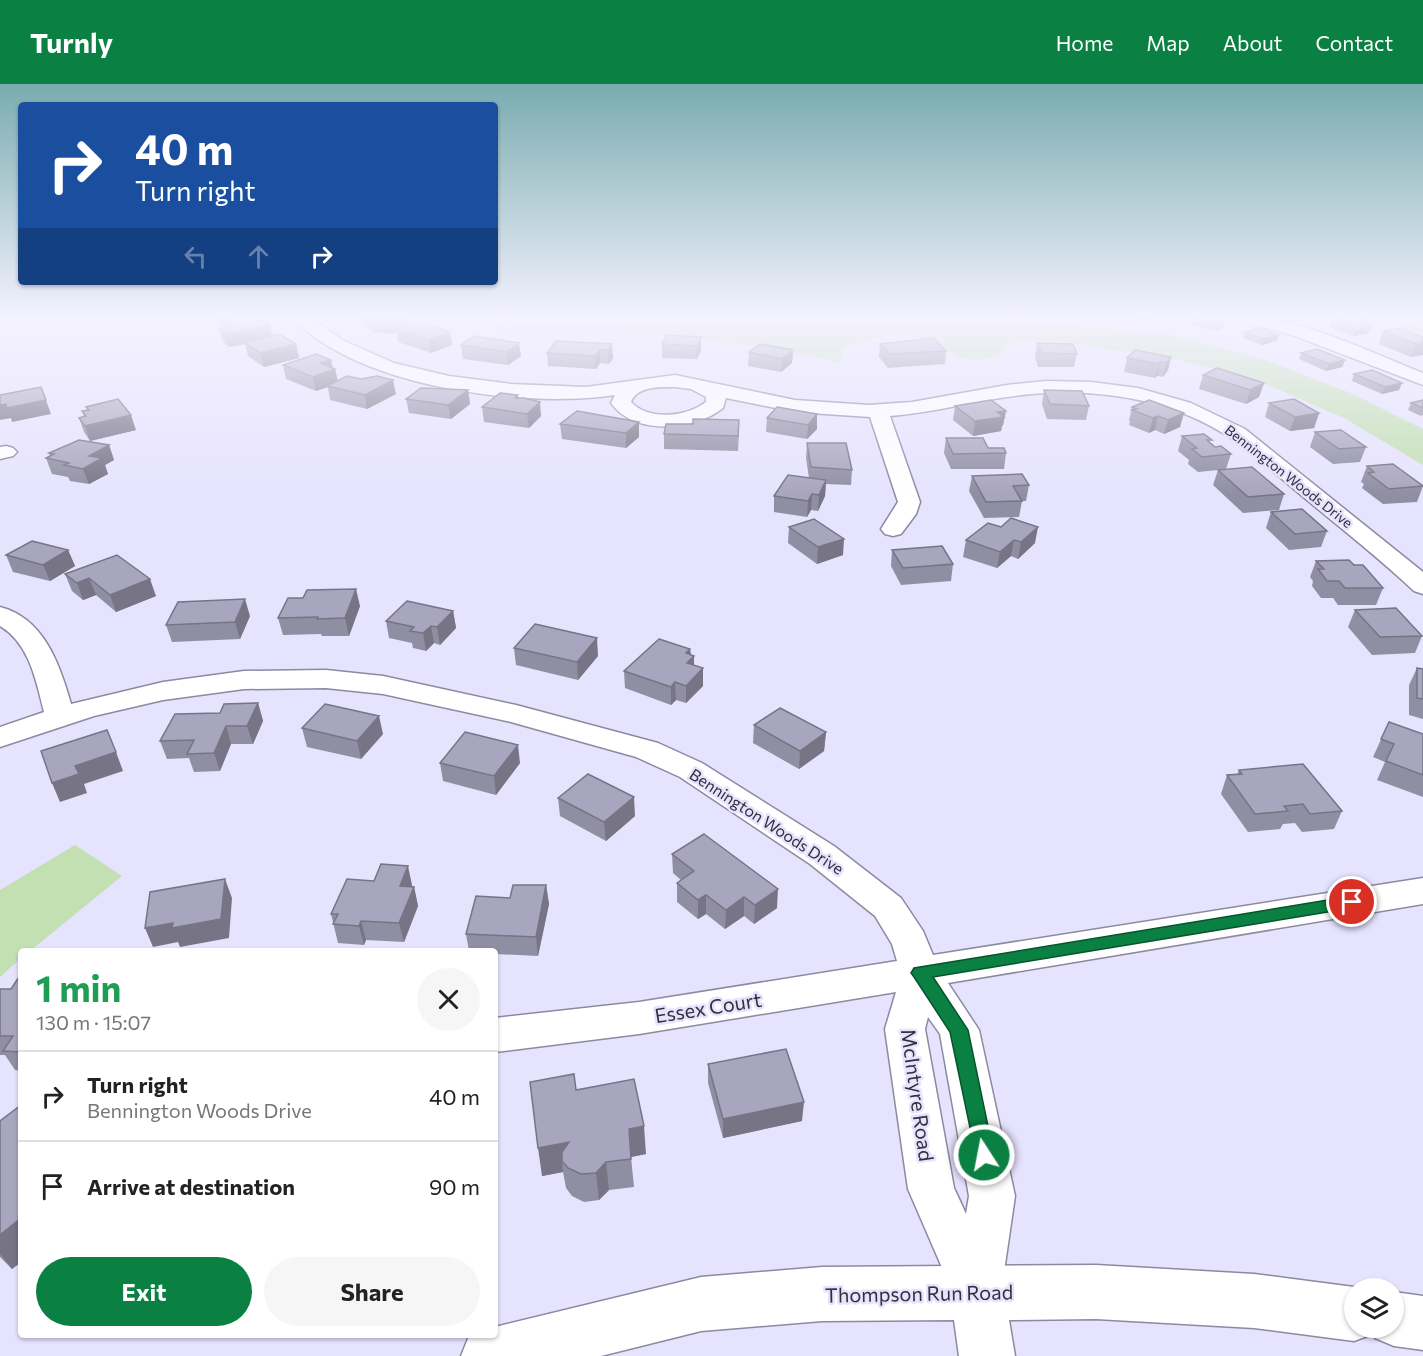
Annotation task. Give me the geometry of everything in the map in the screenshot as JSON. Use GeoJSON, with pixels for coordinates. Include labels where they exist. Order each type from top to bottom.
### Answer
{"type":"FeatureCollection","features":[{"type":"Feature","properties":{"kind":"street","name":"Bennington Woods Drive"},"geometry":{"type":"LineString","coordinates":[[430,376],[481,386],[568,393],[658,419],[780,405],[878,410],[907,408],[1016,390],[1055,387],[1116,391],[1180,406],[1218,422],[1243,438],[1383,549],[1423,586]]}},
{"type":"Feature","properties":{"kind":"street","name":"Bennington Woods Drive"},"geometry":{"type":"LineString","coordinates":[[568,393],[670,381],[700,385],[780,405]]}},
{"type":"Feature","properties":{"kind":"street"},"geometry":{"type":"LineString","coordinates":[[625,408],[621,403],[622,396],[641,385]]}},
{"type":"Feature","properties":{"kind":"street"},"geometry":{"type":"LineString","coordinates":[[695,416],[710,409],[716,402],[714,393],[700,385]]}},
{"type":"Feature","properties":{"kind":"street"},"geometry":{"type":"LineString","coordinates":[[878,410],[909,502],[904,514],[893,529]]}},
{"type":"Feature","properties":{"kind":"street"},"geometry":{"type":"LineString","coordinates":[[0,615],[17,625],[37,646],[43,658],[60,716]]}},
{"type":"Feature","properties":{"kind":"street","name":"Bennington Woods Drive"},"geometry":{"type":"LineString","coordinates":[[0,737],[60,716],[117,700],[192,686],[266,679],[326,679],[383,684],[469,702],[630,745],[678,764],[723,789],[857,882],[888,907],[900,922],[910,941],[920,973]]}},
{"type":"Feature","properties":{"kind":"street"},"geometry":{"type":"LineString","coordinates":[[920,973],[1423,891]]}},
{"type":"Feature","properties":{"kind":"street","name":"Essex Court"},"geometry":{"type":"LineString","coordinates":[[498,1035],[524,1034],[639,1018],[920,973]]}},
{"type":"Feature","properties":{"kind":"street","name":"McIntyre Road"},"geometry":{"type":"LineString","coordinates":[[920,973],[905,1029],[931,1189],[977,1292],[987,1356]]}},
{"type":"Feature","properties":{"kind":"street","name":"McIntyre Road"},"geometry":{"type":"LineString","coordinates":[[920,973],[959,1030],[992,1196],[977,1292]]}},
{"type":"Feature","properties":{"kind":"street","name":"Thompson Run Road"},"geometry":{"type":"LineString","coordinates":[[489,1356],[701,1304],[822,1294],[1096,1292],[1254,1301],[1344,1313]]}},
{"type":"Feature","properties":{"kind":"street"},"geometry":{"type":"LineString","coordinates":[[1404,1320],[1423,1323]]}},
{"type":"Feature","properties":{"kind":"green space"},"geometry":{"type":"Polygon","coordinates":[[[1244,376],[1307,376],[1353,394],[1423,429],[1423,465],[1344,418],[1244,376]]]}},
{"type":"Feature","properties":{"kind":"green space"},"geometry":{"type":"Polygon","coordinates":[[[75,845],[122,876],[34,948],[18,948],[18,961],[0,977],[0,890],[75,845]]]}},
{"type":"Feature","properties":{"kind":"building"},"geometry":{"type":"Polygon","coordinates":[[[346,376],[361,379],[378,376],[393,380],[365,395],[327,386],[346,376]]]}},
{"type":"Feature","properties":{"kind":"building"},"geometry":{"type":"Polygon","coordinates":[[[1207,376],[1243,376],[1264,383],[1250,390],[1207,376]]]}},
{"type":"Feature","properties":{"kind":"building"},"geometry":{"type":"Polygon","coordinates":[[[1360,376],[1387,376],[1402,383],[1385,387],[1360,376]]]}},
{"type":"Feature","properties":{"kind":"building"},"geometry":{"type":"Polygon","coordinates":[[[41,387],[46,400],[7,408],[6,404],[0,405],[0,395],[41,387]]]}},
{"type":"Feature","properties":{"kind":"building"},"geometry":{"type":"Polygon","coordinates":[[[421,388],[468,390],[448,405],[406,399],[421,388]]]}},
{"type":"Feature","properties":{"kind":"building"},"geometry":{"type":"Polygon","coordinates":[[[1044,390],[1082,391],[1089,406],[1050,404],[1044,390]]]}},
{"type":"Feature","properties":{"kind":"building"},"geometry":{"type":"Polygon","coordinates":[[[500,393],[518,395],[515,398],[540,402],[527,414],[482,407],[500,393]]]}},
{"type":"Feature","properties":{"kind":"building"},"geometry":{"type":"Polygon","coordinates":[[[118,399],[131,415],[85,426],[79,418],[86,416],[82,411],[89,410],[86,407],[118,399]]]}},
{"type":"Feature","properties":{"kind":"building"},"geometry":{"type":"Polygon","coordinates":[[[1294,399],[1319,413],[1295,417],[1269,403],[1294,399]]]}},
{"type":"Feature","properties":{"kind":"building"},"geometry":{"type":"Polygon","coordinates":[[[991,400],[1006,411],[997,412],[1004,417],[975,421],[955,406],[991,400]]]}},
{"type":"Feature","properties":{"kind":"building"},"geometry":{"type":"Polygon","coordinates":[[[1149,400],[1184,413],[1168,420],[1158,416],[1153,418],[1132,410],[1137,409],[1132,407],[1149,400]]]}},
{"type":"Feature","properties":{"kind":"building"},"geometry":{"type":"Polygon","coordinates":[[[1423,400],[1423,408],[1411,403],[1423,400]]]}},
{"type":"Feature","properties":{"kind":"building"},"geometry":{"type":"Polygon","coordinates":[[[777,407],[817,414],[808,425],[767,418],[777,407]]]}},
{"type":"Feature","properties":{"kind":"building"},"geometry":{"type":"Polygon","coordinates":[[[577,411],[639,422],[626,433],[560,424],[577,411]]]}},
{"type":"Feature","properties":{"kind":"building"},"geometry":{"type":"Polygon","coordinates":[[[693,419],[739,420],[738,436],[664,434],[666,424],[693,424],[693,419]]]}},
{"type":"Feature","properties":{"kind":"building"},"geometry":{"type":"Polygon","coordinates":[[[1341,430],[1366,447],[1339,449],[1315,432],[1341,430]]]}},
{"type":"Feature","properties":{"kind":"building"},"geometry":{"type":"Polygon","coordinates":[[[1204,434],[1212,440],[1207,440],[1215,447],[1221,446],[1231,454],[1202,457],[1192,449],[1197,448],[1182,436],[1204,434]]]}},
{"type":"Feature","properties":{"kind":"building"},"geometry":{"type":"Polygon","coordinates":[[[946,438],[983,438],[988,448],[1004,448],[1006,453],[953,454],[946,438]]]}},
{"type":"Feature","properties":{"kind":"building"},"geometry":{"type":"Polygon","coordinates":[[[79,440],[109,445],[89,456],[102,458],[83,469],[46,458],[54,454],[49,453],[79,440]]]}},
{"type":"Feature","properties":{"kind":"building"},"geometry":{"type":"Polygon","coordinates":[[[807,443],[846,443],[852,470],[811,467],[807,443]]]}},
{"type":"Feature","properties":{"kind":"building"},"geometry":{"type":"Polygon","coordinates":[[[1393,464],[1423,486],[1389,489],[1368,473],[1374,472],[1367,466],[1393,464]]]}},
{"type":"Feature","properties":{"kind":"building"},"geometry":{"type":"Polygon","coordinates":[[[1252,467],[1284,494],[1248,497],[1218,470],[1252,467]]]}},
{"type":"Feature","properties":{"kind":"building"},"geometry":{"type":"Polygon","coordinates":[[[1022,474],[1029,485],[1013,486],[1022,501],[986,502],[972,476],[1022,474]]]}},
{"type":"Feature","properties":{"kind":"building"},"geometry":{"type":"Polygon","coordinates":[[[788,475],[826,480],[819,495],[812,494],[808,501],[774,496],[788,475]]]}},
{"type":"Feature","properties":{"kind":"building"},"geometry":{"type":"Polygon","coordinates":[[[1302,509],[1327,531],[1295,534],[1271,512],[1302,509]]]}},
{"type":"Feature","properties":{"kind":"building"},"geometry":{"type":"Polygon","coordinates":[[[1011,518],[1038,527],[1021,542],[1014,540],[1000,552],[966,540],[988,523],[1001,527],[1011,518]]]}},
{"type":"Feature","properties":{"kind":"building"},"geometry":{"type":"Polygon","coordinates":[[[814,519],[844,539],[818,547],[789,527],[814,519]]]}},
{"type":"Feature","properties":{"kind":"building"},"geometry":{"type":"Polygon","coordinates":[[[32,541],[68,550],[43,565],[6,555],[32,541]]]}},
{"type":"Feature","properties":{"kind":"building"},"geometry":{"type":"Polygon","coordinates":[[[942,546],[953,564],[903,568],[892,550],[942,546]]]}},
{"type":"Feature","properties":{"kind":"building"},"geometry":{"type":"Polygon","coordinates":[[[117,555],[150,579],[110,595],[89,578],[77,583],[65,574],[117,555]]]}},
{"type":"Feature","properties":{"kind":"building"},"geometry":{"type":"Polygon","coordinates":[[[1349,560],[1354,565],[1363,565],[1383,588],[1345,588],[1339,581],[1327,581],[1318,569],[1324,569],[1316,561],[1349,560]]]}},
{"type":"Feature","properties":{"kind":"building"},"geometry":{"type":"Polygon","coordinates":[[[356,589],[345,618],[278,618],[288,598],[303,598],[307,590],[356,589]]]}},
{"type":"Feature","properties":{"kind":"building"},"geometry":{"type":"Polygon","coordinates":[[[245,599],[235,622],[166,625],[178,602],[245,599]]]}},
{"type":"Feature","properties":{"kind":"building"},"geometry":{"type":"Polygon","coordinates":[[[407,601],[453,611],[437,627],[431,626],[423,633],[410,631],[414,627],[386,621],[407,601]]]}},
{"type":"Feature","properties":{"kind":"building"},"geometry":{"type":"Polygon","coordinates":[[[1396,608],[1422,636],[1380,637],[1355,610],[1396,608]]]}},
{"type":"Feature","properties":{"kind":"building"},"geometry":{"type":"Polygon","coordinates":[[[535,624],[597,638],[577,662],[514,648],[535,624]]]}},
{"type":"Feature","properties":{"kind":"building"},"geometry":{"type":"Polygon","coordinates":[[[659,639],[690,649],[686,653],[694,656],[687,663],[703,668],[686,686],[675,682],[671,687],[624,671],[659,639]]]}},
{"type":"Feature","properties":{"kind":"building"},"geometry":{"type":"Polygon","coordinates":[[[1417,668],[1423,669],[1423,699],[1417,698],[1417,668]]]}},
{"type":"Feature","properties":{"kind":"building"},"geometry":{"type":"Polygon","coordinates":[[[258,703],[247,726],[226,726],[214,753],[187,754],[194,740],[160,741],[175,714],[220,713],[224,704],[258,703]]]}},
{"type":"Feature","properties":{"kind":"building"},"geometry":{"type":"Polygon","coordinates":[[[325,704],[379,716],[357,741],[302,728],[325,704]]]}},
{"type":"Feature","properties":{"kind":"building"},"geometry":{"type":"Polygon","coordinates":[[[780,708],[826,732],[800,751],[754,725],[780,708]]]}},
{"type":"Feature","properties":{"kind":"building"},"geometry":{"type":"Polygon","coordinates":[[[1389,722],[1423,734],[1423,775],[1386,761],[1394,744],[1381,739],[1389,722]]]}},
{"type":"Feature","properties":{"kind":"building"},"geometry":{"type":"Polygon","coordinates":[[[107,730],[116,752],[75,766],[79,774],[52,783],[41,751],[107,730]]]}},
{"type":"Feature","properties":{"kind":"building"},"geometry":{"type":"Polygon","coordinates":[[[465,732],[518,745],[494,776],[440,763],[465,732]]]}},
{"type":"Feature","properties":{"kind":"building"},"geometry":{"type":"Polygon","coordinates":[[[1303,764],[1342,811],[1310,814],[1303,804],[1284,806],[1288,811],[1255,814],[1227,775],[1242,774],[1239,770],[1303,764]]]}},
{"type":"Feature","properties":{"kind":"building"},"geometry":{"type":"Polygon","coordinates":[[[588,774],[634,797],[604,822],[558,798],[588,774]]]}},
{"type":"Feature","properties":{"kind":"building"},"geometry":{"type":"Polygon","coordinates":[[[704,834],[778,889],[755,905],[744,897],[726,910],[706,895],[698,900],[677,883],[694,871],[672,854],[704,834]]]}},
{"type":"Feature","properties":{"kind":"building"},"geometry":{"type":"Polygon","coordinates":[[[381,864],[408,866],[400,886],[414,887],[399,923],[361,921],[359,926],[333,924],[338,914],[331,914],[347,879],[374,881],[381,864]]]}},
{"type":"Feature","properties":{"kind":"building"},"geometry":{"type":"Polygon","coordinates":[[[225,879],[221,919],[172,928],[173,923],[145,928],[150,892],[225,879]]]}},
{"type":"Feature","properties":{"kind":"building"},"geometry":{"type":"Polygon","coordinates":[[[513,885],[546,885],[536,937],[466,934],[476,896],[510,898],[513,885]]]}},
{"type":"Feature","properties":{"kind":"building"},"geometry":{"type":"Polygon","coordinates":[[[18,978],[18,1052],[3,1051],[13,1036],[0,1036],[0,989],[11,989],[18,978]]]}},
{"type":"Feature","properties":{"kind":"building"},"geometry":{"type":"Polygon","coordinates":[[[786,1049],[804,1102],[723,1119],[708,1064],[786,1049]]]}},
{"type":"Feature","properties":{"kind":"building"},"geometry":{"type":"Polygon","coordinates":[[[574,1074],[576,1090],[634,1079],[644,1126],[629,1129],[631,1159],[606,1162],[596,1173],[581,1174],[568,1168],[562,1161],[562,1152],[569,1142],[538,1148],[530,1082],[574,1074]]]}},
{"type":"Feature","properties":{"kind":"building"},"geometry":{"type":"Polygon","coordinates":[[[18,1107],[18,1220],[0,1235],[0,1121],[18,1107]]]}},
{"type":"Feature","properties":{"kind":"route"},"geometry":{"type":"LineString","coordinates":[[984,1155],[959,1030],[920,973],[1352,902]]}}]}
